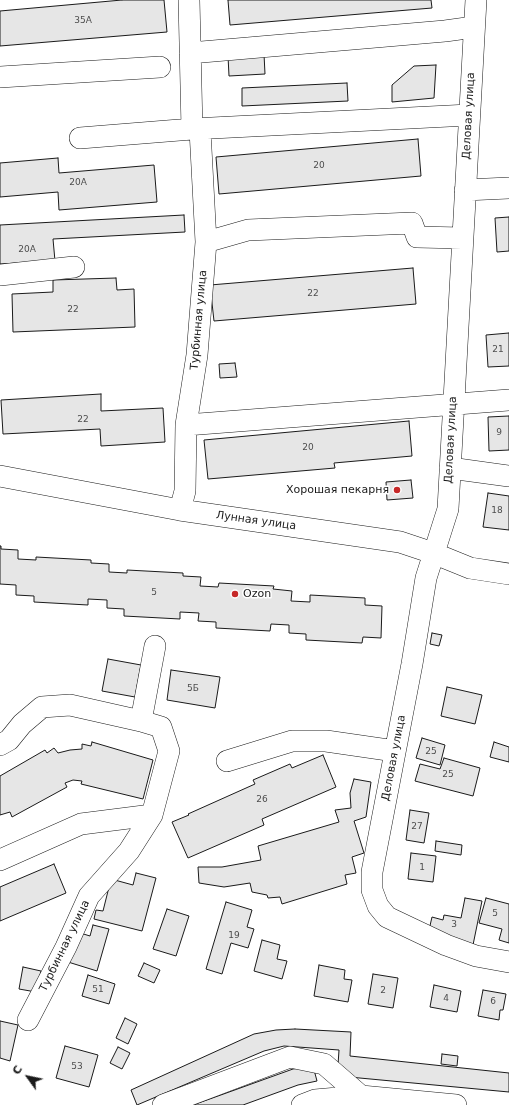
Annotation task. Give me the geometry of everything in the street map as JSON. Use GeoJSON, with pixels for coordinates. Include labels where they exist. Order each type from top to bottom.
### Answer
{"type":"FeatureCollection","features":[{"type":"Feature","properties":{"kind":"street","name":"Турбинная улица"},"geometry":{"type":"LineString","coordinates":[[180,510],[185,491],[186,426],[197,355],[206,242],[190,53],[189,0]]}},
{"type":"Feature","properties":{"kind":"street","name":"Деловая улица"},"geometry":{"type":"LineString","coordinates":[[476,0],[448,509],[433,552],[426,578],[412,664],[372,872],[372,890],[378,906],[387,918],[454,948],[476,956],[509,962]]}},
{"type":"Feature","properties":{"kind":"street"},"geometry":{"type":"LineString","coordinates":[[190,53],[445,31],[474,27]]}},
{"type":"Feature","properties":{"kind":"street"},"geometry":{"type":"LineString","coordinates":[[0,77],[160,67]]}},
{"type":"Feature","properties":{"kind":"street"},"geometry":{"type":"LineString","coordinates":[[80,138],[469,115]]}},
{"type":"Feature","properties":{"kind":"street"},"geometry":{"type":"LineString","coordinates":[[465,190],[509,188]]}},
{"type":"Feature","properties":{"kind":"street"},"geometry":{"type":"LineString","coordinates":[[206,242],[248,230],[412,223],[417,237],[462,238]]}},
{"type":"Feature","properties":{"kind":"street"},"geometry":{"type":"LineString","coordinates":[[0,276],[74,267]]}},
{"type":"Feature","properties":{"kind":"street"},"geometry":{"type":"LineString","coordinates":[[186,426],[453,406],[509,400]]}},
{"type":"Feature","properties":{"kind":"street"},"geometry":{"type":"LineString","coordinates":[[450,468],[509,476]]}},
{"type":"Feature","properties":{"kind":"street","name":"Лунная улица"},"geometry":{"type":"LineString","coordinates":[[0,476],[180,510],[400,542],[433,552],[470,568],[509,574]]}},
{"type":"Feature","properties":{"kind":"street"},"geometry":{"type":"LineString","coordinates":[[0,745],[9,740],[22,724],[42,707],[70,705],[141,721],[155,646]]}},
{"type":"Feature","properties":{"kind":"street","name":"Турбинная улица"},"geometry":{"type":"LineString","coordinates":[[28,1020],[66,947],[89,896],[129,850],[152,815],[169,751],[161,727],[141,721]]}},
{"type":"Feature","properties":{"kind":"street"},"geometry":{"type":"LineString","coordinates":[[227,761],[292,741],[326,741],[395,751]]}},
{"type":"Feature","properties":{"kind":"street"},"geometry":{"type":"LineString","coordinates":[[0,860],[80,824],[152,815]]}},
{"type":"Feature","properties":{"kind":"street"},"geometry":{"type":"LineString","coordinates":[[162,1105],[290,1057],[324,1064],[361,1096]]}},
{"type":"Feature","properties":{"kind":"street"},"geometry":{"type":"LineString","coordinates":[[302,1105],[315,1100],[361,1096],[456,1105]]}},
{"type":"Feature","properties":{"kind":"building"},"geometry":{"type":"Polygon","coordinates":[[[122,0],[164,0],[167,32],[0,46],[0,11],[122,0]]]}},
{"type":"Feature","properties":{"kind":"building"},"geometry":{"type":"Polygon","coordinates":[[[228,0],[431,0],[432,8],[230,25],[228,0]]]}},
{"type":"Feature","properties":{"kind":"building"},"geometry":{"type":"Polygon","coordinates":[[[264,54],[265,74],[229,76],[228,56],[264,54]]]}},
{"type":"Feature","properties":{"kind":"building"},"geometry":{"type":"Polygon","coordinates":[[[436,65],[434,98],[392,102],[392,85],[414,66],[436,65]]]}},
{"type":"Feature","properties":{"kind":"building"},"geometry":{"type":"Polygon","coordinates":[[[347,83],[348,101],[242,106],[242,88],[347,83]]]}},
{"type":"Feature","properties":{"kind":"building"},"geometry":{"type":"Polygon","coordinates":[[[418,139],[421,176],[219,194],[216,157],[418,139]]]}},
{"type":"Feature","properties":{"kind":"building"},"geometry":{"type":"Polygon","coordinates":[[[58,158],[59,173],[154,165],[157,202],[59,210],[58,192],[0,197],[0,163],[58,158]]]}},
{"type":"Feature","properties":{"kind":"building"},"geometry":{"type":"Polygon","coordinates":[[[184,215],[185,232],[53,239],[55,261],[0,264],[0,225],[184,215]]]}},
{"type":"Feature","properties":{"kind":"building"},"geometry":{"type":"Polygon","coordinates":[[[509,217],[509,251],[497,252],[495,218],[509,217]]]}},
{"type":"Feature","properties":{"kind":"building"},"geometry":{"type":"Polygon","coordinates":[[[413,268],[416,304],[214,321],[210,285],[413,268]]]}},
{"type":"Feature","properties":{"kind":"building"},"geometry":{"type":"Polygon","coordinates":[[[116,278],[117,290],[134,289],[135,327],[13,332],[12,294],[53,292],[53,280],[116,278]]]}},
{"type":"Feature","properties":{"kind":"building"},"geometry":{"type":"Polygon","coordinates":[[[509,333],[509,366],[488,367],[486,335],[509,333]]]}},
{"type":"Feature","properties":{"kind":"building"},"geometry":{"type":"Polygon","coordinates":[[[235,363],[237,377],[220,378],[219,364],[235,363]]]}},
{"type":"Feature","properties":{"kind":"building"},"geometry":{"type":"Polygon","coordinates":[[[101,394],[101,411],[163,408],[165,442],[101,446],[100,429],[3,434],[1,400],[101,394]]]}},
{"type":"Feature","properties":{"kind":"building"},"geometry":{"type":"Polygon","coordinates":[[[509,416],[509,450],[489,451],[488,417],[509,416]]]}},
{"type":"Feature","properties":{"kind":"building"},"geometry":{"type":"Polygon","coordinates":[[[409,421],[412,456],[334,463],[335,468],[208,479],[204,440],[409,421]]]}},
{"type":"Feature","properties":{"kind":"building"},"geometry":{"type":"Polygon","coordinates":[[[411,480],[413,498],[387,500],[386,482],[411,480]]]}},
{"type":"Feature","properties":{"kind":"building"},"geometry":{"type":"Polygon","coordinates":[[[488,493],[509,496],[509,530],[483,527],[488,493]]]}},
{"type":"Feature","properties":{"kind":"building"},"geometry":{"type":"Polygon","coordinates":[[[0,546],[1,549],[18,550],[18,559],[36,560],[36,557],[91,560],[91,563],[109,564],[109,572],[127,573],[127,570],[183,573],[183,576],[201,577],[200,586],[218,587],[219,583],[274,586],[273,589],[292,591],[291,601],[310,602],[310,595],[365,598],[365,605],[382,606],[381,638],[363,637],[362,643],[306,640],[306,634],[289,633],[289,625],[271,624],[270,631],[216,628],[216,622],[198,621],[199,613],[180,612],[180,619],[124,616],[124,609],[107,608],[107,600],[88,599],[88,605],[34,602],[34,596],[16,595],[16,585],[0,584],[0,546]]]}},
{"type":"Feature","properties":{"kind":"building"},"geometry":{"type":"Polygon","coordinates":[[[432,633],[442,635],[439,646],[430,644],[432,633]]]}},
{"type":"Feature","properties":{"kind":"building"},"geometry":{"type":"Polygon","coordinates":[[[108,659],[141,665],[135,697],[102,691],[108,659]]]}},
{"type":"Feature","properties":{"kind":"building"},"geometry":{"type":"Polygon","coordinates":[[[171,670],[220,677],[215,708],[167,700],[171,670]]]}},
{"type":"Feature","properties":{"kind":"building"},"geometry":{"type":"Polygon","coordinates":[[[447,687],[482,695],[475,724],[441,716],[447,687]]]}},
{"type":"Feature","properties":{"kind":"building"},"geometry":{"type":"Polygon","coordinates":[[[422,738],[445,745],[440,765],[416,758],[422,738]]]}},
{"type":"Feature","properties":{"kind":"building"},"geometry":{"type":"Polygon","coordinates":[[[92,742],[153,760],[143,799],[81,784],[82,781],[73,780],[65,783],[67,787],[12,817],[10,812],[0,815],[0,776],[45,750],[47,753],[54,748],[58,753],[82,749],[82,744],[91,746],[92,742]]]}},
{"type":"Feature","properties":{"kind":"building"},"geometry":{"type":"Polygon","coordinates":[[[494,742],[509,747],[509,762],[490,757],[494,742]]]}},
{"type":"Feature","properties":{"kind":"building"},"geometry":{"type":"Polygon","coordinates":[[[323,755],[336,787],[262,819],[264,825],[188,858],[172,822],[255,784],[253,780],[290,764],[292,768],[323,755]]]}},
{"type":"Feature","properties":{"kind":"building"},"geometry":{"type":"Polygon","coordinates":[[[444,758],[480,768],[473,796],[415,781],[420,764],[440,769],[444,758]]]}},
{"type":"Feature","properties":{"kind":"building"},"geometry":{"type":"Polygon","coordinates":[[[354,779],[371,782],[366,817],[354,821],[364,853],[352,857],[356,873],[345,875],[347,884],[282,904],[280,897],[268,898],[267,895],[252,892],[250,883],[224,887],[199,883],[198,867],[222,867],[261,860],[258,846],[339,822],[335,810],[351,808],[350,793],[354,779]]]}},
{"type":"Feature","properties":{"kind":"building"},"geometry":{"type":"Polygon","coordinates":[[[410,810],[429,813],[424,843],[406,840],[410,810]]]}},
{"type":"Feature","properties":{"kind":"building"},"geometry":{"type":"Polygon","coordinates":[[[436,841],[462,845],[461,855],[435,851],[436,841]]]}},
{"type":"Feature","properties":{"kind":"building"},"geometry":{"type":"Polygon","coordinates":[[[411,853],[436,856],[433,882],[408,879],[411,853]]]}},
{"type":"Feature","properties":{"kind":"building"},"geometry":{"type":"Polygon","coordinates":[[[54,864],[66,893],[0,921],[0,887],[54,864]]]}},
{"type":"Feature","properties":{"kind":"building"},"geometry":{"type":"Polygon","coordinates":[[[136,873],[156,878],[142,931],[94,919],[96,910],[103,911],[111,879],[133,885],[136,873]]]}},
{"type":"Feature","properties":{"kind":"building"},"geometry":{"type":"Polygon","coordinates":[[[465,898],[482,901],[473,945],[429,930],[432,917],[443,920],[444,915],[461,918],[465,898]]]}},
{"type":"Feature","properties":{"kind":"building"},"geometry":{"type":"Polygon","coordinates":[[[486,898],[509,904],[509,943],[499,940],[502,929],[479,923],[486,898]]]}},
{"type":"Feature","properties":{"kind":"building"},"geometry":{"type":"Polygon","coordinates":[[[226,902],[252,910],[247,927],[254,929],[248,948],[231,943],[222,974],[206,969],[226,902]]]}},
{"type":"Feature","properties":{"kind":"building"},"geometry":{"type":"Polygon","coordinates":[[[167,909],[189,916],[176,956],[153,949],[167,909]]]}},
{"type":"Feature","properties":{"kind":"building"},"geometry":{"type":"Polygon","coordinates":[[[93,925],[109,929],[97,971],[68,962],[77,932],[90,936],[93,925]]]}},
{"type":"Feature","properties":{"kind":"building"},"geometry":{"type":"Polygon","coordinates":[[[262,940],[280,945],[277,959],[287,961],[282,979],[254,971],[262,940]]]}},
{"type":"Feature","properties":{"kind":"building"},"geometry":{"type":"Polygon","coordinates":[[[144,963],[160,970],[154,983],[138,976],[144,963]]]}},
{"type":"Feature","properties":{"kind":"building"},"geometry":{"type":"Polygon","coordinates":[[[319,965],[345,970],[344,979],[352,980],[348,1002],[314,996],[319,965]]]}},
{"type":"Feature","properties":{"kind":"building"},"geometry":{"type":"Polygon","coordinates":[[[23,967],[41,971],[36,992],[19,989],[23,967]]]}},
{"type":"Feature","properties":{"kind":"building"},"geometry":{"type":"Polygon","coordinates":[[[373,974],[398,978],[393,1008],[368,1004],[373,974]]]}},
{"type":"Feature","properties":{"kind":"building"},"geometry":{"type":"Polygon","coordinates":[[[88,975],[115,984],[109,1004],[82,996],[88,975]]]}},
{"type":"Feature","properties":{"kind":"building"},"geometry":{"type":"Polygon","coordinates":[[[434,985],[461,991],[457,1012],[430,1007],[434,985]]]}},
{"type":"Feature","properties":{"kind":"building"},"geometry":{"type":"Polygon","coordinates":[[[483,990],[506,994],[503,1010],[500,1010],[499,1020],[478,1016],[483,990]]]}},
{"type":"Feature","properties":{"kind":"building"},"geometry":{"type":"Polygon","coordinates":[[[125,1018],[137,1024],[128,1044],[116,1038],[125,1018]]]}},
{"type":"Feature","properties":{"kind":"building"},"geometry":{"type":"Polygon","coordinates":[[[0,1021],[18,1025],[10,1061],[0,1058],[0,1021]]]}},
{"type":"Feature","properties":{"kind":"building"},"geometry":{"type":"Polygon","coordinates":[[[295,1029],[351,1032],[350,1056],[509,1073],[509,1092],[349,1077],[338,1065],[339,1050],[284,1046],[264,1051],[137,1105],[131,1090],[254,1034],[276,1030],[295,1029]]]}},
{"type":"Feature","properties":{"kind":"building"},"geometry":{"type":"Polygon","coordinates":[[[65,1046],[98,1055],[89,1087],[56,1078],[65,1046]]]}},
{"type":"Feature","properties":{"kind":"building"},"geometry":{"type":"Polygon","coordinates":[[[118,1047],[130,1053],[122,1069],[110,1063],[118,1047]]]}},
{"type":"Feature","properties":{"kind":"building"},"geometry":{"type":"Polygon","coordinates":[[[442,1054],[458,1056],[457,1066],[441,1064],[442,1054]]]}},
{"type":"Feature","properties":{"kind":"building"},"geometry":{"type":"Polygon","coordinates":[[[313,1066],[317,1081],[298,1085],[243,1105],[193,1105],[293,1069],[313,1066]]]}},
{"type":"Feature","properties":{"kind":"place","name":"Хорошая пекарня"},"geometry":{"type":"Point","coordinates":[397,490]}},
{"type":"Feature","properties":{"kind":"place","name":"Ozon"},"geometry":{"type":"Point","coordinates":[235,594]}}]}
